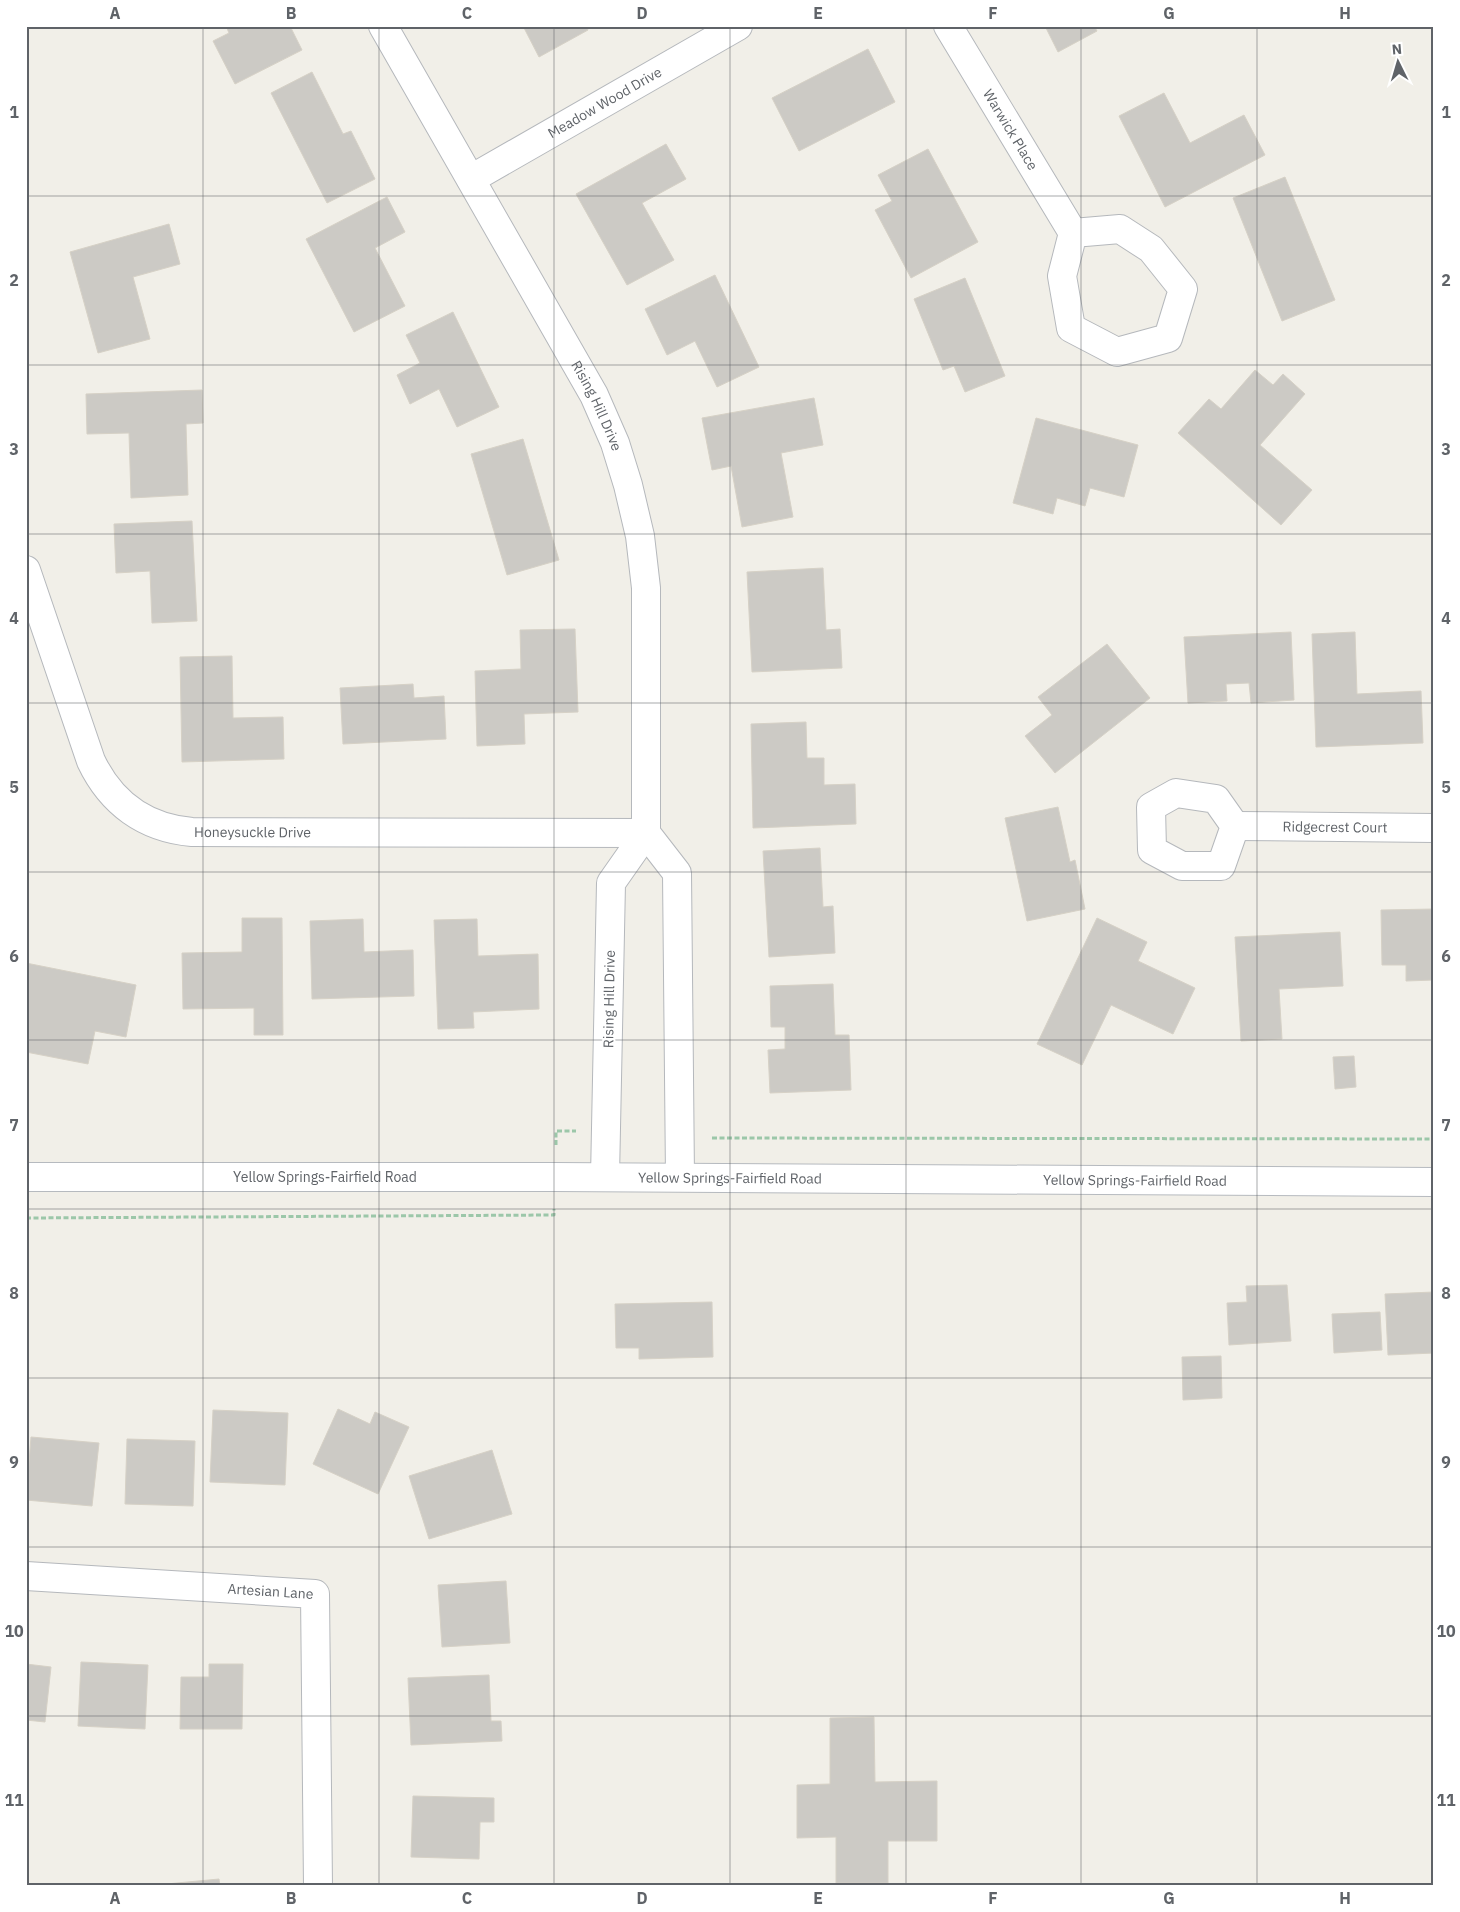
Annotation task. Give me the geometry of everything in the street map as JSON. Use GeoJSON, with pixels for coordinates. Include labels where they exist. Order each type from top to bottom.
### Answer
{"type":"FeatureCollection","features":[{"type":"Feature","properties":{"kind":"street","name":"Rising Hill Drive"},"geometry":{"type":"LineString","coordinates":[[383,26],[594,395],[616,443],[640,536],[646,588],[646,833],[611,883],[605,1177]]}},
{"type":"Feature","properties":{"kind":"street","name":"Meadow Wood Drive"},"geometry":{"type":"LineString","coordinates":[[471,179],[738,26]]}},
{"type":"Feature","properties":{"kind":"street","name":"Warwick Place"},"geometry":{"type":"LineString","coordinates":[[948,26],[1073,233]]}},
{"type":"Feature","properties":{"kind":"street"},"geometry":{"type":"LineString","coordinates":[[1120,229],[1151,250],[1182,289],[1168,338],[1117,352],[1071,328],[1062,276],[1073,233],[1120,229]]}},
{"type":"Feature","properties":{"kind":"street","name":"Honeysuckle Drive"},"geometry":{"type":"LineString","coordinates":[[26,570],[91,761],[99,777],[120,803],[148,822],[176,831],[192,832],[646,833]]}},
{"type":"Feature","properties":{"kind":"street","name":"Ridgecrest Court"},"geometry":{"type":"LineString","coordinates":[[1235,826],[1434,828]]}},
{"type":"Feature","properties":{"kind":"street"},"geometry":{"type":"LineString","coordinates":[[646,833],[677,874],[680,1177]]}},
{"type":"Feature","properties":{"kind":"street","name":"Yellow Springs-Fairfield Road"},"geometry":{"type":"LineString","coordinates":[[26,1177],[680,1177],[1434,1182]]}},
{"type":"Feature","properties":{"kind":"street","name":"Artesian Lane"},"geometry":{"type":"LineString","coordinates":[[26,1576],[314,1594],[318,1886]]}},
{"type":"Feature","properties":{"kind":"path"},"geometry":{"type":"LineString","coordinates":[[555,1152],[556,1131],[578,1132]]}},
{"type":"Feature","properties":{"kind":"path"},"geometry":{"type":"LineString","coordinates":[[714,1138],[1434,1139]]}},
{"type":"Feature","properties":{"kind":"path"},"geometry":{"type":"LineString","coordinates":[[26,1218],[554,1215],[554,1205]]}},
{"type":"Feature","properties":{"kind":"building"},"geometry":{"type":"Polygon","coordinates":[[[226,26],[290,26],[302,50],[235,84],[213,41],[229,33],[226,26]]]}},
{"type":"Feature","properties":{"kind":"building"},"geometry":{"type":"Polygon","coordinates":[[[523,26],[586,26],[588,30],[539,57],[523,26]]]}},
{"type":"Feature","properties":{"kind":"building"},"geometry":{"type":"Polygon","coordinates":[[[1045,26],[1094,26],[1097,31],[1058,52],[1045,26]]]}},
{"type":"Feature","properties":{"kind":"building"},"geometry":{"type":"Polygon","coordinates":[[[868,49],[895,102],[799,151],[772,98],[868,49]]]}},
{"type":"Feature","properties":{"kind":"building"},"geometry":{"type":"Polygon","coordinates":[[[312,72],[343,134],[351,131],[375,179],[327,203],[271,93],[312,72]]]}},
{"type":"Feature","properties":{"kind":"building"},"geometry":{"type":"Polygon","coordinates":[[[1164,93],[1190,143],[1244,115],[1265,155],[1165,207],[1119,116],[1164,93]]]}},
{"type":"Feature","properties":{"kind":"building"},"geometry":{"type":"Polygon","coordinates":[[[666,144],[686,179],[642,203],[674,260],[627,285],[576,194],[666,144]]]}},
{"type":"Feature","properties":{"kind":"building"},"geometry":{"type":"Polygon","coordinates":[[[928,149],[978,242],[911,278],[875,210],[892,201],[878,175],[928,149]]]}},
{"type":"Feature","properties":{"kind":"building"},"geometry":{"type":"Polygon","coordinates":[[[1285,177],[1335,300],[1282,321],[1233,198],[1285,177]]]}},
{"type":"Feature","properties":{"kind":"building"},"geometry":{"type":"Polygon","coordinates":[[[387,197],[405,232],[375,248],[405,306],[354,332],[306,239],[387,197]]]}},
{"type":"Feature","properties":{"kind":"building"},"geometry":{"type":"Polygon","coordinates":[[[169,224],[180,264],[133,277],[150,339],[98,353],[70,252],[169,224]]]}},
{"type":"Feature","properties":{"kind":"building"},"geometry":{"type":"Polygon","coordinates":[[[715,275],[759,367],[717,387],[695,341],[667,355],[645,309],[715,275]]]}},
{"type":"Feature","properties":{"kind":"building"},"geometry":{"type":"Polygon","coordinates":[[[965,278],[1005,376],[965,392],[954,366],[943,370],[914,299],[965,278]]]}},
{"type":"Feature","properties":{"kind":"building"},"geometry":{"type":"Polygon","coordinates":[[[453,312],[499,407],[457,427],[439,389],[410,404],[397,375],[420,363],[406,335],[453,312]]]}},
{"type":"Feature","properties":{"kind":"building"},"geometry":{"type":"Polygon","coordinates":[[[1255,370],[1273,385],[1283,374],[1305,394],[1260,445],[1312,490],[1281,525],[1178,433],[1209,399],[1221,409],[1255,370]]]}},
{"type":"Feature","properties":{"kind":"building"},"geometry":{"type":"Polygon","coordinates":[[[202,390],[203,423],[186,424],[188,495],[131,498],[129,433],[87,434],[86,394],[202,390]]]}},
{"type":"Feature","properties":{"kind":"building"},"geometry":{"type":"Polygon","coordinates":[[[814,398],[823,445],[781,453],[793,517],[742,527],[731,466],[712,470],[702,418],[814,398]]]}},
{"type":"Feature","properties":{"kind":"building"},"geometry":{"type":"Polygon","coordinates":[[[1036,418],[1138,445],[1124,497],[1090,488],[1085,506],[1057,498],[1053,514],[1013,503],[1036,418]]]}},
{"type":"Feature","properties":{"kind":"building"},"geometry":{"type":"Polygon","coordinates":[[[523,439],[559,560],[507,575],[471,454],[523,439]]]}},
{"type":"Feature","properties":{"kind":"building"},"geometry":{"type":"Polygon","coordinates":[[[192,521],[197,621],[152,623],[150,571],[116,573],[114,524],[192,521]]]}},
{"type":"Feature","properties":{"kind":"building"},"geometry":{"type":"Polygon","coordinates":[[[823,568],[826,630],[840,629],[842,668],[752,672],[747,572],[823,568]]]}},
{"type":"Feature","properties":{"kind":"building"},"geometry":{"type":"Polygon","coordinates":[[[575,629],[578,712],[524,714],[525,744],[477,746],[475,671],[521,669],[520,630],[575,629]]]}},
{"type":"Feature","properties":{"kind":"building"},"geometry":{"type":"Polygon","coordinates":[[[1291,632],[1294,700],[1251,703],[1249,683],[1226,684],[1227,701],[1188,703],[1184,637],[1291,632]]]}},
{"type":"Feature","properties":{"kind":"building"},"geometry":{"type":"Polygon","coordinates":[[[1355,632],[1357,694],[1421,691],[1423,743],[1316,747],[1312,634],[1355,632]]]}},
{"type":"Feature","properties":{"kind":"building"},"geometry":{"type":"Polygon","coordinates":[[[1107,644],[1150,698],[1055,773],[1025,736],[1052,715],[1038,697],[1107,644]]]}},
{"type":"Feature","properties":{"kind":"building"},"geometry":{"type":"Polygon","coordinates":[[[232,656],[233,718],[283,717],[284,759],[182,762],[180,657],[232,656]]]}},
{"type":"Feature","properties":{"kind":"building"},"geometry":{"type":"Polygon","coordinates":[[[413,684],[414,698],[444,696],[446,739],[343,744],[340,688],[413,684]]]}},
{"type":"Feature","properties":{"kind":"building"},"geometry":{"type":"Polygon","coordinates":[[[806,722],[807,758],[824,758],[824,785],[855,784],[856,824],[753,828],[751,724],[806,722]]]}},
{"type":"Feature","properties":{"kind":"building"},"geometry":{"type":"Polygon","coordinates":[[[1058,807],[1070,862],[1075,860],[1085,909],[1027,921],[1005,818],[1058,807]]]}},
{"type":"Feature","properties":{"kind":"building"},"geometry":{"type":"Polygon","coordinates":[[[820,848],[823,907],[833,906],[835,953],[769,957],[763,851],[820,848]]]}},
{"type":"Feature","properties":{"kind":"building"},"geometry":{"type":"Polygon","coordinates":[[[1434,909],[1434,980],[1406,981],[1406,965],[1382,965],[1381,910],[1434,909]]]}},
{"type":"Feature","properties":{"kind":"building"},"geometry":{"type":"Polygon","coordinates":[[[242,918],[282,918],[283,1035],[254,1035],[254,1008],[183,1009],[182,953],[242,952],[242,918]]]}},
{"type":"Feature","properties":{"kind":"building"},"geometry":{"type":"Polygon","coordinates":[[[1097,918],[1147,942],[1138,961],[1195,988],[1173,1034],[1111,1005],[1082,1065],[1037,1044],[1097,918]]]}},
{"type":"Feature","properties":{"kind":"building"},"geometry":{"type":"Polygon","coordinates":[[[363,919],[364,952],[413,950],[414,996],[312,999],[310,921],[363,919]]]}},
{"type":"Feature","properties":{"kind":"building"},"geometry":{"type":"Polygon","coordinates":[[[477,919],[478,956],[538,954],[539,1009],[473,1012],[474,1028],[438,1029],[434,920],[477,919]]]}},
{"type":"Feature","properties":{"kind":"building"},"geometry":{"type":"Polygon","coordinates":[[[1340,932],[1343,986],[1279,989],[1282,1039],[1241,1041],[1235,937],[1340,932]]]}},
{"type":"Feature","properties":{"kind":"building"},"geometry":{"type":"Polygon","coordinates":[[[26,963],[136,985],[126,1037],[95,1031],[88,1064],[26,1052],[26,963]]]}},
{"type":"Feature","properties":{"kind":"building"},"geometry":{"type":"Polygon","coordinates":[[[833,984],[835,1035],[849,1035],[851,1090],[770,1093],[768,1050],[785,1049],[785,1027],[771,1027],[770,986],[833,984]]]}},
{"type":"Feature","properties":{"kind":"building"},"geometry":{"type":"Polygon","coordinates":[[[1354,1056],[1356,1087],[1335,1089],[1333,1057],[1354,1056]]]}},
{"type":"Feature","properties":{"kind":"building"},"geometry":{"type":"Polygon","coordinates":[[[1287,1285],[1291,1341],[1229,1345],[1227,1303],[1247,1302],[1246,1286],[1287,1285]]]}},
{"type":"Feature","properties":{"kind":"building"},"geometry":{"type":"Polygon","coordinates":[[[1434,1292],[1434,1353],[1388,1355],[1385,1294],[1434,1292]]]}},
{"type":"Feature","properties":{"kind":"building"},"geometry":{"type":"Polygon","coordinates":[[[712,1302],[713,1357],[639,1359],[639,1348],[616,1348],[615,1304],[712,1302]]]}},
{"type":"Feature","properties":{"kind":"building"},"geometry":{"type":"Polygon","coordinates":[[[1380,1312],[1382,1350],[1334,1353],[1332,1314],[1380,1312]]]}},
{"type":"Feature","properties":{"kind":"building"},"geometry":{"type":"Polygon","coordinates":[[[1221,1356],[1222,1398],[1183,1400],[1182,1357],[1221,1356]]]}},
{"type":"Feature","properties":{"kind":"building"},"geometry":{"type":"Polygon","coordinates":[[[338,1409],[370,1424],[375,1412],[409,1427],[378,1494],[313,1464],[338,1409]]]}},
{"type":"Feature","properties":{"kind":"building"},"geometry":{"type":"Polygon","coordinates":[[[213,1410],[288,1413],[285,1485],[210,1482],[213,1410]]]}},
{"type":"Feature","properties":{"kind":"building"},"geometry":{"type":"Polygon","coordinates":[[[31,1437],[99,1443],[92,1506],[26,1500],[31,1437]]]}},
{"type":"Feature","properties":{"kind":"building"},"geometry":{"type":"Polygon","coordinates":[[[127,1439],[195,1441],[193,1506],[125,1504],[127,1439]]]}},
{"type":"Feature","properties":{"kind":"building"},"geometry":{"type":"Polygon","coordinates":[[[492,1450],[512,1514],[429,1539],[409,1476],[492,1450]]]}},
{"type":"Feature","properties":{"kind":"building"},"geometry":{"type":"Polygon","coordinates":[[[506,1581],[510,1643],[442,1647],[438,1585],[506,1581]]]}},
{"type":"Feature","properties":{"kind":"building"},"geometry":{"type":"Polygon","coordinates":[[[81,1662],[148,1665],[145,1729],[78,1726],[81,1662]]]}},
{"type":"Feature","properties":{"kind":"building"},"geometry":{"type":"Polygon","coordinates":[[[26,1664],[51,1667],[45,1722],[26,1720],[26,1664]]]}},
{"type":"Feature","properties":{"kind":"building"},"geometry":{"type":"Polygon","coordinates":[[[209,1664],[243,1664],[242,1729],[180,1729],[181,1677],[209,1677],[209,1664]]]}},
{"type":"Feature","properties":{"kind":"building"},"geometry":{"type":"Polygon","coordinates":[[[489,1675],[491,1721],[501,1721],[502,1741],[411,1745],[408,1678],[489,1675]]]}},
{"type":"Feature","properties":{"kind":"building"},"geometry":{"type":"Polygon","coordinates":[[[874,1717],[875,1782],[937,1781],[937,1841],[888,1841],[888,1883],[836,1883],[836,1837],[797,1838],[797,1785],[830,1784],[830,1718],[874,1717]]]}},
{"type":"Feature","properties":{"kind":"building"},"geometry":{"type":"Polygon","coordinates":[[[413,1796],[494,1798],[494,1822],[480,1822],[479,1859],[411,1857],[413,1796]]]}},
{"type":"Feature","properties":{"kind":"building"},"geometry":{"type":"Polygon","coordinates":[[[219,1879],[220,1886],[156,1886],[156,1885],[219,1879]]]}}]}
